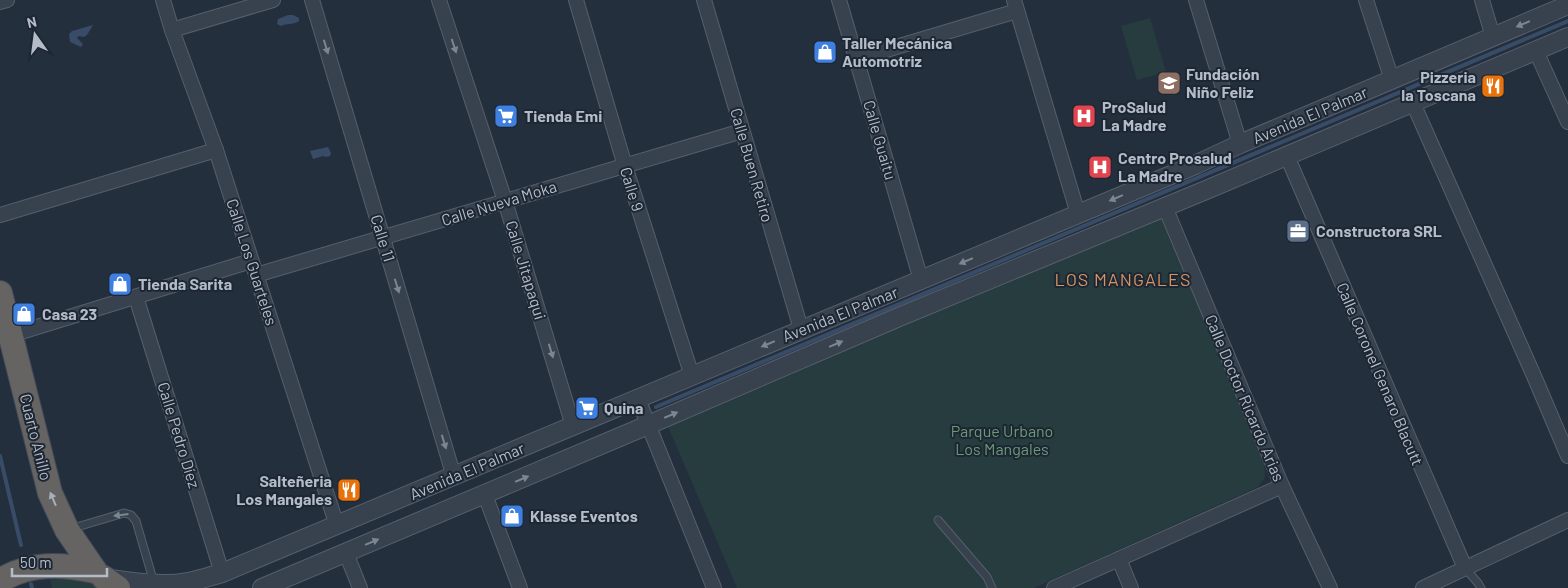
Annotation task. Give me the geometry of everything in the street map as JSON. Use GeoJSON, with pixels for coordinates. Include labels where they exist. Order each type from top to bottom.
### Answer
{"type":"FeatureCollection","features":[{"type":"Feature","properties":{"kind":"highway","name":"Cuarto Anillo"},"geometry":{"type":"LineString","coordinates":[[0,293],[50,493],[67,530],[105,579]]}},
{"type":"Feature","properties":{"kind":"highway"},"geometry":{"type":"LineString","coordinates":[[2,580],[30,569],[44,566],[69,566],[105,579]]}},
{"type":"Feature","properties":{"kind":"street"},"geometry":{"type":"LineString","coordinates":[[0,2],[7,0]]}},
{"type":"Feature","properties":{"kind":"street","name":"Calle Los Guarteles"},"geometry":{"type":"LineString","coordinates":[[163,0],[172,30],[216,150],[337,526]]}},
{"type":"Feature","properties":{"kind":"street"},"geometry":{"type":"LineString","coordinates":[[172,30],[273,0]]}},
{"type":"Feature","properties":{"kind":"street","name":"Calle 11"},"geometry":{"type":"LineString","coordinates":[[312,0],[454,477]]}},
{"type":"Feature","properties":{"kind":"street","name":"Calle Jitapaqui"},"geometry":{"type":"LineString","coordinates":[[439,0],[505,201],[573,426]]}},
{"type":"Feature","properties":{"kind":"street","name":"Calle 9"},"geometry":{"type":"LineString","coordinates":[[576,0],[625,166],[692,376]]}},
{"type":"Feature","properties":{"kind":"street","name":"Calle Buen Retiro"},"geometry":{"type":"LineString","coordinates":[[704,0],[801,329]]}},
{"type":"Feature","properties":{"kind":"street","name":"Calle Guaitu"},"geometry":{"type":"LineString","coordinates":[[839,0],[921,280]]}},
{"type":"Feature","properties":{"kind":"street"},"geometry":{"type":"LineString","coordinates":[[1196,0],[1240,144]]}},
{"type":"Feature","properties":{"kind":"street"},"geometry":{"type":"LineString","coordinates":[[1366,0],[1392,80]]}},
{"type":"Feature","properties":{"kind":"street"},"geometry":{"type":"LineString","coordinates":[[1482,0],[1493,37]]}},
{"type":"Feature","properties":{"kind":"street","name":"Avenida El Palmar"},"geometry":{"type":"LineString","coordinates":[[105,579],[154,584],[189,582],[222,573],[454,477],[801,329],[894,305],[1165,207],[1240,144],[1568,5]]}},
{"type":"Feature","properties":{"kind":"street"},"geometry":{"type":"LineString","coordinates":[[856,59],[1015,6],[1078,214]]}},
{"type":"Feature","properties":{"kind":"street","name":"Avenida El Palmar"},"geometry":{"type":"LineString","coordinates":[[262,588],[648,425],[894,305],[921,280],[1078,214],[1200,177],[1287,156],[1568,37]]}},
{"type":"Feature","properties":{"kind":"street"},"geometry":{"type":"LineString","coordinates":[[1536,51],[1568,122]]}},
{"type":"Feature","properties":{"kind":"street"},"geometry":{"type":"LineString","coordinates":[[1412,103],[1568,456]]}},
{"type":"Feature","properties":{"kind":"street","name":"Calle Nueva Moka"},"geometry":{"type":"LineString","coordinates":[[256,275],[742,131]]}},
{"type":"Feature","properties":{"kind":"street"},"geometry":{"type":"LineString","coordinates":[[0,215],[216,150]]}},
{"type":"Feature","properties":{"kind":"street","name":"Calle Coronel Genaro Blacutt"},"geometry":{"type":"LineString","coordinates":[[1287,156],[1465,568]]}},
{"type":"Feature","properties":{"kind":"street","name":"Calle Doctor Ricardo Arias"},"geometry":{"type":"LineString","coordinates":[[1165,207],[1282,486],[1330,588]]}},
{"type":"Feature","properties":{"kind":"street"},"geometry":{"type":"LineString","coordinates":[[10,335],[251,261]]}},
{"type":"Feature","properties":{"kind":"street","name":"Calle Pedro Díez"},"geometry":{"type":"LineString","coordinates":[[136,297],[222,573]]}},
{"type":"Feature","properties":{"kind":"street"},"geometry":{"type":"LineString","coordinates":[[638,399],[714,588]]}},
{"type":"Feature","properties":{"kind":"street"},"geometry":{"type":"LineString","coordinates":[[1054,588],[1282,486]]}},
{"type":"Feature","properties":{"kind":"street"},"geometry":{"type":"LineString","coordinates":[[485,495],[520,588]]}},
{"type":"Feature","properties":{"kind":"street"},"geometry":{"type":"LineString","coordinates":[[1423,588],[1568,520]]}},
{"type":"Feature","properties":{"kind":"street"},"geometry":{"type":"LineString","coordinates":[[310,537],[309,543],[312,555],[321,563]]}},
{"type":"Feature","properties":{"kind":"street"},"geometry":{"type":"LineString","coordinates":[[346,553],[360,588]]}},
{"type":"Feature","properties":{"kind":"street"},"geometry":{"type":"LineString","coordinates":[[1119,559],[1131,588]]}},
{"type":"Feature","properties":{"kind":"lane"},"geometry":{"type":"LineString","coordinates":[[67,530],[124,513],[131,515],[136,521],[154,584]]}},
{"type":"Feature","properties":{"kind":"lane"},"geometry":{"type":"LineString","coordinates":[[938,520],[987,577],[992,588]]}},
{"type":"Feature","properties":{"kind":"lane","name":"Calle Coronel Genaro Blacutt"},"geometry":{"type":"LineString","coordinates":[[1465,568],[1480,588]]}},
{"type":"Feature","properties":{"kind":"green space"},"geometry":{"type":"Polygon","coordinates":[[[1150,18],[1166,72],[1137,80],[1121,26],[1150,18]]]}},
{"type":"Feature","properties":{"kind":"green space","name":"Parque Urbano Los Mangales"},"geometry":{"type":"Polygon","coordinates":[[[1160,214],[1264,464],[1265,477],[1258,487],[1034,588],[737,588],[667,424],[1160,214]]]}},
{"type":"Feature","properties":{"kind":"green space"},"geometry":{"type":"Polygon","coordinates":[[[49,576],[90,581],[103,588],[52,588],[49,576]]]}},
{"type":"Feature","properties":{"kind":"water"},"geometry":{"type":"Polygon","coordinates":[[[288,15],[299,18],[299,21],[281,26],[277,24],[278,19],[288,15]]]}},
{"type":"Feature","properties":{"kind":"water"},"geometry":{"type":"Polygon","coordinates":[[[93,25],[87,35],[84,37],[78,36],[77,38],[83,44],[81,47],[70,42],[69,34],[72,31],[93,25]]]}},
{"type":"Feature","properties":{"kind":"water"},"geometry":{"type":"Polygon","coordinates":[[[328,147],[331,153],[330,156],[313,159],[310,151],[328,147]]]}},
{"type":"Feature","properties":{"kind":"waterway"},"geometry":{"type":"LineString","coordinates":[[656,407],[1568,21]]}},
{"type":"Feature","properties":{"kind":"waterway"},"geometry":{"type":"LineString","coordinates":[[0,456],[21,545]]}},
{"type":"Feature","properties":{"kind":"waterway"},"geometry":{"type":"LineString","coordinates":[[31,584],[32,588]]}},
{"type":"Feature","properties":{"kind":"place","name":"Taller Mecánica Automotriz"},"geometry":{"type":"Point","coordinates":[825,52]}},
{"type":"Feature","properties":{"kind":"place","name":"Fundación Niño Feliz"},"geometry":{"type":"Point","coordinates":[1169,83]}},
{"type":"Feature","properties":{"kind":"place","name":"Pizzeria la Toscana"},"geometry":{"type":"Point","coordinates":[1493,86]}},
{"type":"Feature","properties":{"kind":"place","name":"Tienda Emi"},"geometry":{"type":"Point","coordinates":[506,116]}},
{"type":"Feature","properties":{"kind":"place","name":"ProSalud La Madre"},"geometry":{"type":"Point","coordinates":[1084,116]}},
{"type":"Feature","properties":{"kind":"place","name":"Centro Prosalud La Madre"},"geometry":{"type":"Point","coordinates":[1100,167]}},
{"type":"Feature","properties":{"kind":"place","name":"Constructora SRL"},"geometry":{"type":"Point","coordinates":[1298,231]}},
{"type":"Feature","properties":{"kind":"place","name":"Tienda Sarita"},"geometry":{"type":"Point","coordinates":[120,284]}},
{"type":"Feature","properties":{"kind":"place","name":"Casa 23"},"geometry":{"type":"Point","coordinates":[24,314]}},
{"type":"Feature","properties":{"kind":"place","name":"Quina"},"geometry":{"type":"Point","coordinates":[587,408]}},
{"type":"Feature","properties":{"kind":"place","name":"Salteñeria Los Mangales"},"geometry":{"type":"Point","coordinates":[349,490]}},
{"type":"Feature","properties":{"kind":"place","name":"Klasse Eventos"},"geometry":{"type":"Point","coordinates":[512,516]}},
{"type":"Feature","properties":{"kind":"district","name":"LOS MANGALES"},"geometry":{"type":"Point","coordinates":[1123,280]}}]}
